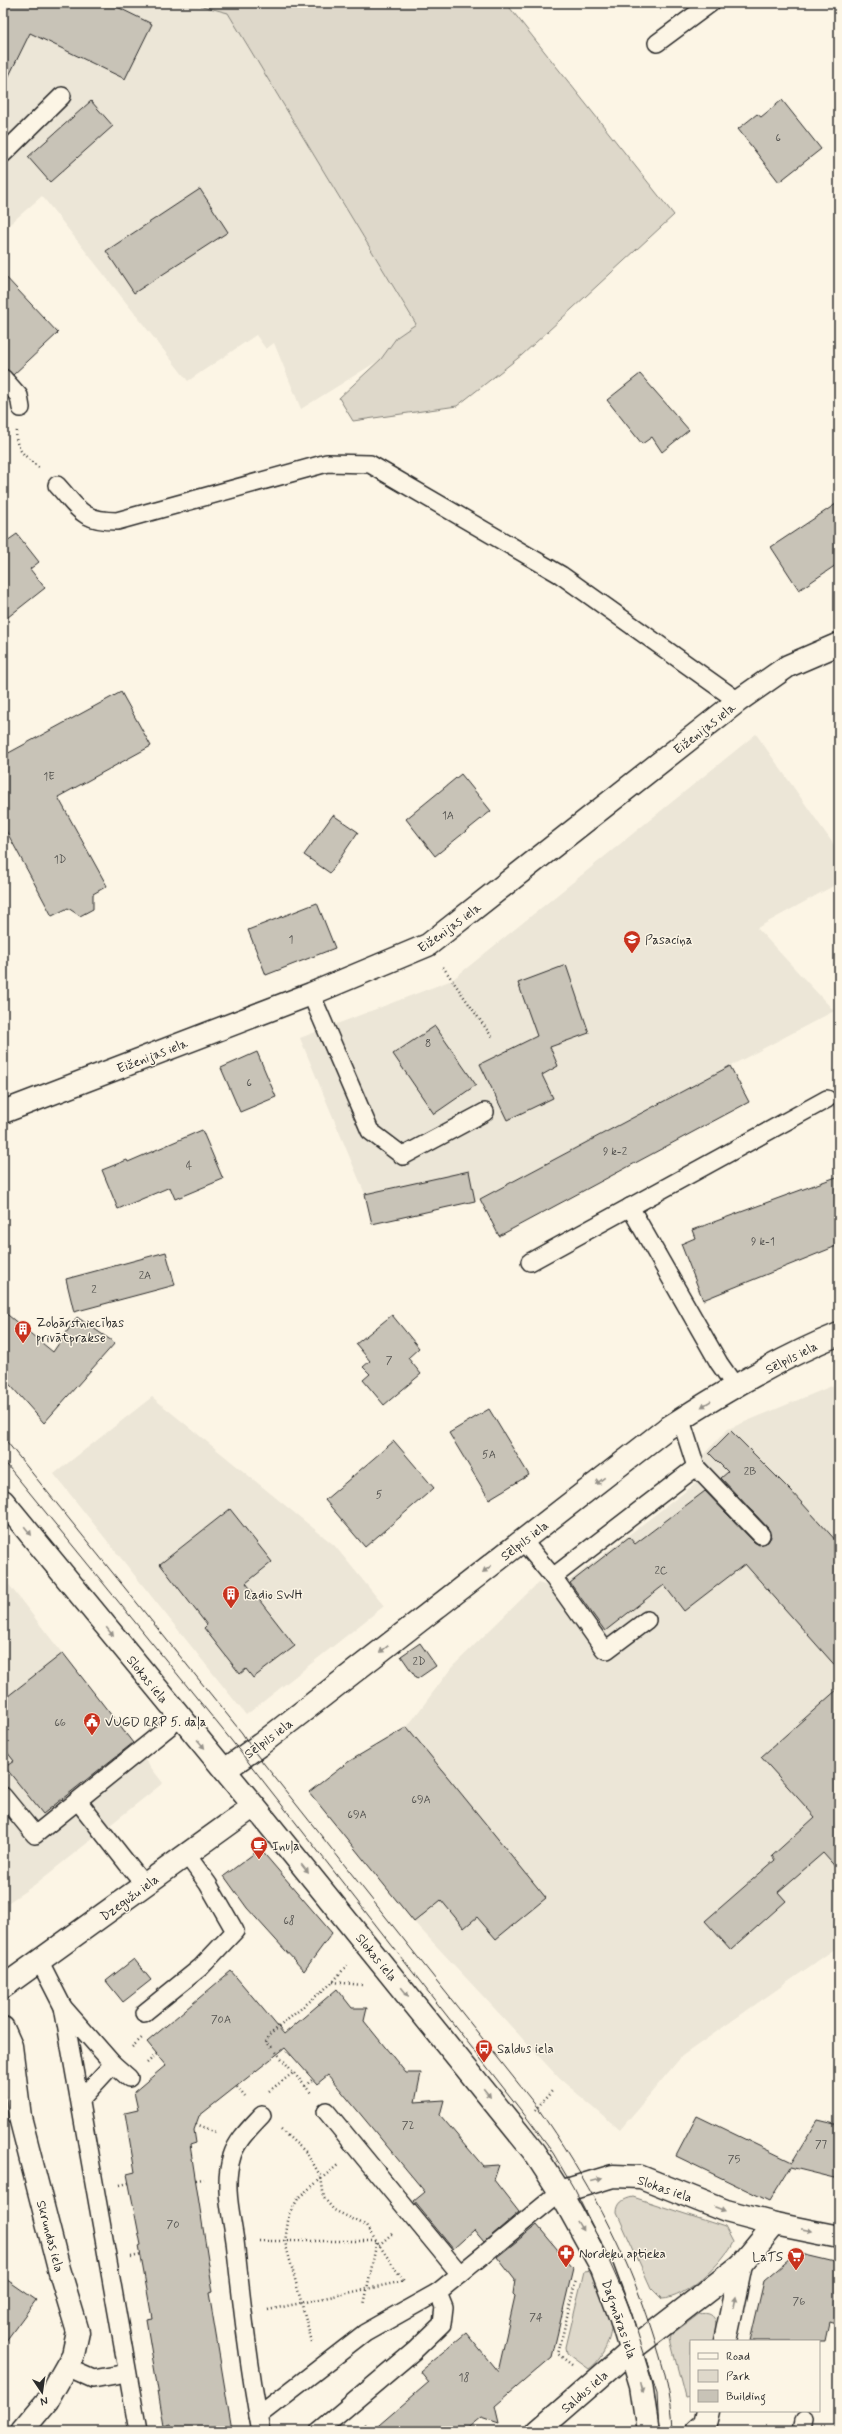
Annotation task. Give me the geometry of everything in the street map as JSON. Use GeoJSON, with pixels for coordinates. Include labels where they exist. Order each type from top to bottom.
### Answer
{"type":"FeatureCollection","features":[{"type":"Feature","properties":{"kind":"street","name":"Eiženijas iela"},"geometry":{"type":"LineString","coordinates":[[3,1112],[312,994],[428,945],[738,701],[788,666],[839,644]]}},
{"type":"Feature","properties":{"kind":"street","name":"Sēlpils iela"},"geometry":{"type":"LineString","coordinates":[[225,1770],[266,1741],[681,1420],[735,1386],[815,1344],[839,1334]]}},
{"type":"Feature","properties":{"kind":"street","name":"Slokas iela"},"geometry":{"type":"LineString","coordinates":[[3,1501],[180,1718],[225,1770],[516,2129],[560,2192],[613,2176],[642,2177],[726,2211],[775,2224],[839,2237]]}},
{"type":"Feature","properties":{"kind":"street","name":"Dzegužu iela"},"geometry":{"type":"LineString","coordinates":[[3,1987],[40,1962],[254,1806]]}},
{"type":"Feature","properties":{"kind":"street","name":"Skrundas iela"},"geometry":{"type":"LineString","coordinates":[[3,2028],[11,2046],[20,2117],[59,2268],[78,2332],[73,2355],[46,2400],[22,2431]]}},
{"type":"Feature","properties":{"kind":"street","name":"Dagmāras iela"},"geometry":{"type":"LineString","coordinates":[[560,2192],[602,2268],[631,2350],[647,2410],[648,2431]]}},
{"type":"Feature","properties":{"kind":"street"},"geometry":{"type":"LineString","coordinates":[[726,2340],[741,2265],[775,2224]]}},
{"type":"Feature","properties":{"kind":"street","name":"Saldus iela"},"geometry":{"type":"LineString","coordinates":[[538,2431],[631,2350],[741,2265]]}},
{"type":"Feature","properties":{"kind":"street"},"geometry":{"type":"LineString","coordinates":[[697,2431],[705,2424],[708,2412]]}},
{"type":"Feature","properties":{"kind":"lane"},"geometry":{"type":"LineString","coordinates":[[657,43],[711,3]]}},
{"type":"Feature","properties":{"kind":"lane"},"geometry":{"type":"LineString","coordinates":[[3,154],[62,96]]}},
{"type":"Feature","properties":{"kind":"lane"},"geometry":{"type":"LineString","coordinates":[[3,378],[19,396],[21,408]]}},
{"type":"Feature","properties":{"kind":"lane"},"geometry":{"type":"LineString","coordinates":[[57,485],[87,518],[101,521],[117,521],[327,463],[370,464],[560,575],[738,701]]}},
{"type":"Feature","properties":{"kind":"lane"},"geometry":{"type":"LineString","coordinates":[[312,994],[370,1131],[404,1156],[484,1112]]}},
{"type":"Feature","properties":{"kind":"lane"},"geometry":{"type":"LineString","coordinates":[[530,1262],[827,1099]]}},
{"type":"Feature","properties":{"kind":"lane"},"geometry":{"type":"LineString","coordinates":[[630,1207],[719,1364],[735,1386]]}},
{"type":"Feature","properties":{"kind":"lane"},"geometry":{"type":"LineString","coordinates":[[681,1420],[696,1467],[761,1535]]}},
{"type":"Feature","properties":{"kind":"lane"},"geometry":{"type":"LineString","coordinates":[[553,1577],[696,1467]]}},
{"type":"Feature","properties":{"kind":"lane"},"geometry":{"type":"LineString","coordinates":[[523,1541],[553,1577],[604,1649],[607,1650],[647,1620]]}},
{"type":"Feature","properties":{"kind":"lane"},"geometry":{"type":"LineString","coordinates":[[3,1796],[35,1835],[180,1718]]}},
{"type":"Feature","properties":{"kind":"lane"},"geometry":{"type":"LineString","coordinates":[[78,1801],[144,1885]]}},
{"type":"Feature","properties":{"kind":"lane"},"geometry":{"type":"LineString","coordinates":[[144,2013],[201,1967],[235,1931],[208,1884],[187,1855]]}},
{"type":"Feature","properties":{"kind":"lane"},"geometry":{"type":"LineString","coordinates":[[40,1962],[63,2007],[113,2064],[129,2078]]}},
{"type":"Feature","properties":{"kind":"lane"},"geometry":{"type":"LineString","coordinates":[[63,2007],[138,2431]]}},
{"type":"Feature","properties":{"kind":"lane"},"geometry":{"type":"LineString","coordinates":[[80,2100],[113,2064]]}},
{"type":"Feature","properties":{"kind":"lane"},"geometry":{"type":"LineString","coordinates":[[326,2111],[460,2274]]}},
{"type":"Feature","properties":{"kind":"lane"},"geometry":{"type":"LineString","coordinates":[[262,2115],[239,2140],[232,2156],[227,2187],[254,2385],[253,2397],[259,2423],[318,2368],[365,2333],[438,2292],[560,2192]]}},
{"type":"Feature","properties":{"kind":"lane"},"geometry":{"type":"LineString","coordinates":[[319,2431],[414,2351],[442,2324],[444,2307],[438,2292]]}},
{"type":"Feature","properties":{"kind":"lane"},"geometry":{"type":"LineString","coordinates":[[66,2367],[93,2379],[127,2373]]}},
{"type":"Feature","properties":{"kind":"path"},"geometry":{"type":"LineString","coordinates":[[21,408],[15,438],[19,450],[57,485]]}},
{"type":"Feature","properties":{"kind":"path"},"geometry":{"type":"LineString","coordinates":[[428,945],[492,1037]]}},
{"type":"Feature","properties":{"kind":"path"},"geometry":{"type":"LineString","coordinates":[[272,2047],[266,2042],[268,2036],[333,1982],[350,1962]]}},
{"type":"Feature","properties":{"kind":"path"},"geometry":{"type":"LineString","coordinates":[[333,1982],[370,1985]]}},
{"type":"Feature","properties":{"kind":"path"},"geometry":{"type":"LineString","coordinates":[[276,2052],[326,2111]]}},
{"type":"Feature","properties":{"kind":"path"},"geometry":{"type":"LineString","coordinates":[[264,2096],[293,2073]]}},
{"type":"Feature","properties":{"kind":"path"},"geometry":{"type":"LineString","coordinates":[[305,2086],[313,2079]]}},
{"type":"Feature","properties":{"kind":"path"},"geometry":{"type":"LineString","coordinates":[[262,2115],[307,2153],[321,2177],[324,2198],[334,2210],[365,2225],[420,2301]]}},
{"type":"Feature","properties":{"kind":"path"},"geometry":{"type":"LineString","coordinates":[[318,2368],[303,2302],[285,2242],[290,2214],[299,2197],[337,2165]]}},
{"type":"Feature","properties":{"kind":"path"},"geometry":{"type":"LineString","coordinates":[[379,2245],[389,2236]]}},
{"type":"Feature","properties":{"kind":"path"},"geometry":{"type":"LineString","coordinates":[[235,2241],[377,2241]]}},
{"type":"Feature","properties":{"kind":"path"},"geometry":{"type":"LineString","coordinates":[[365,2333],[362,2321],[366,2289],[377,2241]]}},
{"type":"Feature","properties":{"kind":"path"},"geometry":{"type":"LineString","coordinates":[[576,2276],[558,2354],[576,2368]]}},
{"type":"Feature","properties":{"kind":"path"},"geometry":{"type":"LineString","coordinates":[[244,2315],[404,2280]]}},
{"type":"Feature","properties":{"kind":"shaded area"},"geometry":{"type":"Polygon","coordinates":[[[3,3],[183,3],[228,13],[416,325],[397,337],[381,359],[301,409],[274,343],[266,349],[256,335],[188,381],[42,196],[3,230],[3,3]]]}},
{"type":"Feature","properties":{"kind":"shaded area","name":"Pasaciņa"},"geometry":{"type":"Polygon","coordinates":[[[756,734],[839,852],[839,868],[835,885],[757,928],[834,1011],[475,1201],[372,1224],[365,1194],[300,1038],[452,980],[756,734]]]}},
{"type":"Feature","properties":{"kind":"shaded area"},"geometry":{"type":"Polygon","coordinates":[[[839,1383],[839,1946],[682,2056],[620,2130],[560,2079],[414,1922],[309,1792],[348,1762],[407,1727],[452,1667],[538,1583],[558,1589],[699,1481],[702,1456],[728,1429],[839,1383]]]}},
{"type":"Feature","properties":{"kind":"shaded area"},"geometry":{"type":"Polygon","coordinates":[[[152,1397],[334,1545],[384,1606],[246,1715],[54,1474],[152,1397]]]}},
{"type":"Feature","properties":{"kind":"shaded area"},"geometry":{"type":"Polygon","coordinates":[[[3,1577],[163,1783],[33,1886],[3,1906],[3,1577]]]}},
{"type":"Feature","properties":{"kind":"green space"},"geometry":{"type":"Polygon","coordinates":[[[191,3],[506,3],[674,215],[522,355],[457,406],[353,421],[339,398],[381,359],[397,337],[416,324],[228,13],[191,3]]]}},
{"type":"Feature","properties":{"kind":"green space"},"geometry":{"type":"Polygon","coordinates":[[[633,2197],[725,2227],[733,2242],[713,2269],[703,2278],[682,2293],[662,2299],[651,2288],[617,2213],[621,2202],[633,2197]]]}},
{"type":"Feature","properties":{"kind":"green space"},"geometry":{"type":"Polygon","coordinates":[[[593,2270],[604,2296],[610,2317],[611,2329],[608,2342],[602,2355],[589,2369],[567,2353],[566,2347],[584,2271],[593,2270]]]}},
{"type":"Feature","properties":{"kind":"green space"},"geometry":{"type":"Polygon","coordinates":[[[706,2313],[713,2317],[715,2321],[715,2340],[690,2340],[690,2396],[685,2397],[670,2339],[671,2335],[699,2314],[706,2313]]]}},
{"type":"Feature","properties":{"kind":"building"},"geometry":{"type":"Polygon","coordinates":[[[3,3],[109,3],[152,24],[125,79],[30,33],[3,88],[3,3]]]}},
{"type":"Feature","properties":{"kind":"building"},"geometry":{"type":"Polygon","coordinates":[[[782,100],[821,149],[779,182],[738,129],[757,114],[761,117],[782,100]]]}},
{"type":"Feature","properties":{"kind":"building"},"geometry":{"type":"Polygon","coordinates":[[[91,101],[113,126],[50,182],[28,157],[91,101]]]}},
{"type":"Feature","properties":{"kind":"building"},"geometry":{"type":"Polygon","coordinates":[[[200,189],[228,232],[134,293],[106,251],[200,189]]]}},
{"type":"Feature","properties":{"kind":"building"},"geometry":{"type":"Polygon","coordinates":[[[3,274],[58,333],[13,375],[3,368],[3,274]]]}},
{"type":"Feature","properties":{"kind":"building"},"geometry":{"type":"Polygon","coordinates":[[[640,374],[689,430],[662,452],[652,437],[642,444],[607,400],[640,374]]]}},
{"type":"Feature","properties":{"kind":"building"},"geometry":{"type":"Polygon","coordinates":[[[839,502],[839,563],[799,590],[771,547],[839,502]]]}},
{"type":"Feature","properties":{"kind":"building"},"geometry":{"type":"Polygon","coordinates":[[[17,534],[39,562],[30,569],[45,588],[3,621],[3,536],[7,541],[17,534]]]}},
{"type":"Feature","properties":{"kind":"building"},"geometry":{"type":"Polygon","coordinates":[[[121,692],[151,746],[58,797],[107,886],[93,894],[93,909],[80,916],[68,908],[52,916],[3,825],[3,756],[121,692]]]}},
{"type":"Feature","properties":{"kind":"building"},"geometry":{"type":"Polygon","coordinates":[[[461,774],[491,811],[435,856],[406,819],[461,774]]]}},
{"type":"Feature","properties":{"kind":"building"},"geometry":{"type":"Polygon","coordinates":[[[333,815],[358,832],[330,873],[304,855],[333,815]]]}},
{"type":"Feature","properties":{"kind":"building"},"geometry":{"type":"Polygon","coordinates":[[[317,903],[335,948],[266,975],[248,930],[317,903]]]}},
{"type":"Feature","properties":{"kind":"building"},"geometry":{"type":"Polygon","coordinates":[[[566,965],[589,1033],[550,1047],[558,1066],[542,1075],[553,1098],[507,1120],[480,1064],[537,1036],[518,983],[566,965]]]}},
{"type":"Feature","properties":{"kind":"building"},"geometry":{"type":"Polygon","coordinates":[[[435,1026],[476,1085],[434,1114],[393,1054],[435,1026]]]}},
{"type":"Feature","properties":{"kind":"building"},"geometry":{"type":"Polygon","coordinates":[[[257,1052],[276,1097],[240,1112],[221,1068],[257,1052]]]}},
{"type":"Feature","properties":{"kind":"building"},"geometry":{"type":"Polygon","coordinates":[[[730,1066],[749,1102],[499,1236],[480,1199],[730,1066]]]}},
{"type":"Feature","properties":{"kind":"building"},"geometry":{"type":"Polygon","coordinates":[[[202,1130],[223,1179],[175,1199],[170,1187],[118,1209],[102,1170],[127,1160],[128,1162],[202,1130]]]}},
{"type":"Feature","properties":{"kind":"building"},"geometry":{"type":"Polygon","coordinates":[[[469,1171],[475,1201],[372,1224],[365,1194],[469,1171]]]}},
{"type":"Feature","properties":{"kind":"building"},"geometry":{"type":"Polygon","coordinates":[[[839,1176],[839,1245],[703,1300],[681,1244],[695,1238],[692,1230],[839,1176]]]}},
{"type":"Feature","properties":{"kind":"building"},"geometry":{"type":"Polygon","coordinates":[[[166,1252],[175,1285],[74,1312],[66,1279],[166,1252]]]}},
{"type":"Feature","properties":{"kind":"building","name":"Zobārstniecības privātprakse"},"geometry":{"type":"Polygon","coordinates":[[[3,1311],[53,1352],[77,1317],[115,1343],[44,1423],[3,1377],[3,1311]]]}},
{"type":"Feature","properties":{"kind":"building"},"geometry":{"type":"Polygon","coordinates":[[[392,1315],[419,1348],[408,1358],[421,1374],[384,1405],[363,1380],[370,1374],[363,1367],[370,1361],[356,1344],[392,1315]]]}},
{"type":"Feature","properties":{"kind":"building"},"geometry":{"type":"Polygon","coordinates":[[[489,1409],[529,1475],[489,1499],[449,1433],[489,1409]]]}},
{"type":"Feature","properties":{"kind":"building"},"geometry":{"type":"Polygon","coordinates":[[[731,1431],[792,1492],[839,1544],[839,1670],[745,1564],[684,1611],[664,1585],[605,1631],[570,1583],[629,1537],[635,1544],[705,1491],[754,1542],[759,1545],[768,1542],[771,1537],[768,1528],[721,1478],[728,1472],[709,1453],[731,1431]]]}},
{"type":"Feature","properties":{"kind":"building"},"geometry":{"type":"Polygon","coordinates":[[[394,1441],[434,1488],[365,1547],[325,1500],[394,1441]]]}},
{"type":"Feature","properties":{"kind":"building","name":"Radio SWH"},"geometry":{"type":"Polygon","coordinates":[[[230,1509],[272,1562],[246,1583],[295,1646],[253,1678],[246,1669],[240,1674],[204,1628],[207,1625],[160,1564],[230,1509]]]}},
{"type":"Feature","properties":{"kind":"building"},"geometry":{"type":"Polygon","coordinates":[[[420,1643],[436,1666],[417,1679],[401,1656],[420,1643]]]}},
{"type":"Feature","properties":{"kind":"building"},"geometry":{"type":"Polygon","coordinates":[[[63,1653],[133,1743],[43,1814],[5,1767],[14,1761],[3,1747],[3,1700],[63,1653]]]}},
{"type":"Feature","properties":{"kind":"building"},"geometry":{"type":"Polygon","coordinates":[[[839,1688],[839,1871],[823,1853],[778,1892],[786,1901],[731,1950],[705,1921],[775,1860],[772,1856],[815,1817],[761,1757],[839,1688]]]}},
{"type":"Feature","properties":{"kind":"building"},"geometry":{"type":"Polygon","coordinates":[[[407,1727],[546,1898],[496,1939],[477,1917],[464,1928],[441,1900],[414,1922],[309,1792],[348,1762],[407,1727]]]}},
{"type":"Feature","properties":{"kind":"building"},"geometry":{"type":"Polygon","coordinates":[[[260,1849],[332,1933],[304,1971],[247,1908],[224,1876],[260,1849]]]}},
{"type":"Feature","properties":{"kind":"building"},"geometry":{"type":"Polygon","coordinates":[[[134,1959],[151,1980],[123,2002],[106,1981],[134,1959]]]}},
{"type":"Feature","properties":{"kind":"building"},"geometry":{"type":"Polygon","coordinates":[[[231,1971],[284,2034],[337,1989],[352,2008],[367,2008],[364,2021],[406,2073],[421,2073],[415,2102],[444,2100],[440,2115],[483,2166],[499,2165],[494,2180],[519,2212],[484,2242],[474,2230],[453,2249],[414,2201],[425,2192],[328,2075],[317,2084],[285,2048],[199,2116],[194,2130],[196,2143],[190,2145],[213,2292],[209,2293],[232,2431],[172,2431],[171,2424],[164,2426],[146,2319],[152,2318],[139,2246],[141,2245],[127,2174],[135,2172],[125,2113],[138,2110],[134,2092],[166,2065],[147,2042],[231,1971]]]}},
{"type":"Feature","properties":{"kind":"building"},"geometry":{"type":"Polygon","coordinates":[[[697,2116],[792,2162],[818,2120],[839,2125],[839,2179],[790,2167],[769,2201],[676,2156],[697,2116]]]}},
{"type":"Feature","properties":{"kind":"building"},"geometry":{"type":"Polygon","coordinates":[[[537,2225],[573,2268],[552,2357],[495,2406],[499,2423],[481,2417],[464,2431],[372,2431],[429,2382],[420,2371],[466,2333],[498,2372],[515,2296],[513,2294],[515,2280],[497,2257],[537,2225]]]}},
{"type":"Feature","properties":{"kind":"building"},"geometry":{"type":"Polygon","coordinates":[[[797,2253],[839,2263],[839,2325],[829,2322],[825,2341],[750,2340],[764,2281],[797,2253]]]}},
{"type":"Feature","properties":{"kind":"building"},"geometry":{"type":"Polygon","coordinates":[[[3,2277],[36,2300],[3,2345],[3,2277]]]}},
{"type":"Feature","properties":{"kind":"tram line"},"geometry":{"type":"LineString","coordinates":[[3,1437],[242,1733],[253,1750],[537,2107],[555,2133],[603,2215],[642,2301],[666,2380],[671,2405],[673,2431]]}},
{"type":"Feature","properties":{"kind":"tram line"},"geometry":{"type":"LineString","coordinates":[[3,1460],[231,1740],[553,2153],[573,2187],[602,2245],[629,2306],[657,2394],[659,2431]]}},
{"type":"Feature","properties":{"kind":"place","name":"Pasaciņa"},"geometry":{"type":"Point","coordinates":[632,954]}},
{"type":"Feature","properties":{"kind":"place","name":"Zobārstniecības privātprakse"},"geometry":{"type":"Point","coordinates":[23,1344]}},
{"type":"Feature","properties":{"kind":"place","name":"Radio SWH"},"geometry":{"type":"Point","coordinates":[231,1609]}},
{"type":"Feature","properties":{"kind":"place","name":"VUGD RRP 5. daļa"},"geometry":{"type":"Point","coordinates":[92,1736]}},
{"type":"Feature","properties":{"kind":"place","name":"Inuļa"},"geometry":{"type":"Point","coordinates":[259,1860]}},
{"type":"Feature","properties":{"kind":"place","name":"Saldus iela"},"geometry":{"type":"Point","coordinates":[484,2063]}},
{"type":"Feature","properties":{"kind":"place","name":"Nordeķu aptieka"},"geometry":{"type":"Point","coordinates":[566,2268]}},
{"type":"Feature","properties":{"kind":"place","name":"LaTS"},"geometry":{"type":"Point","coordinates":[796,2271]}}]}
